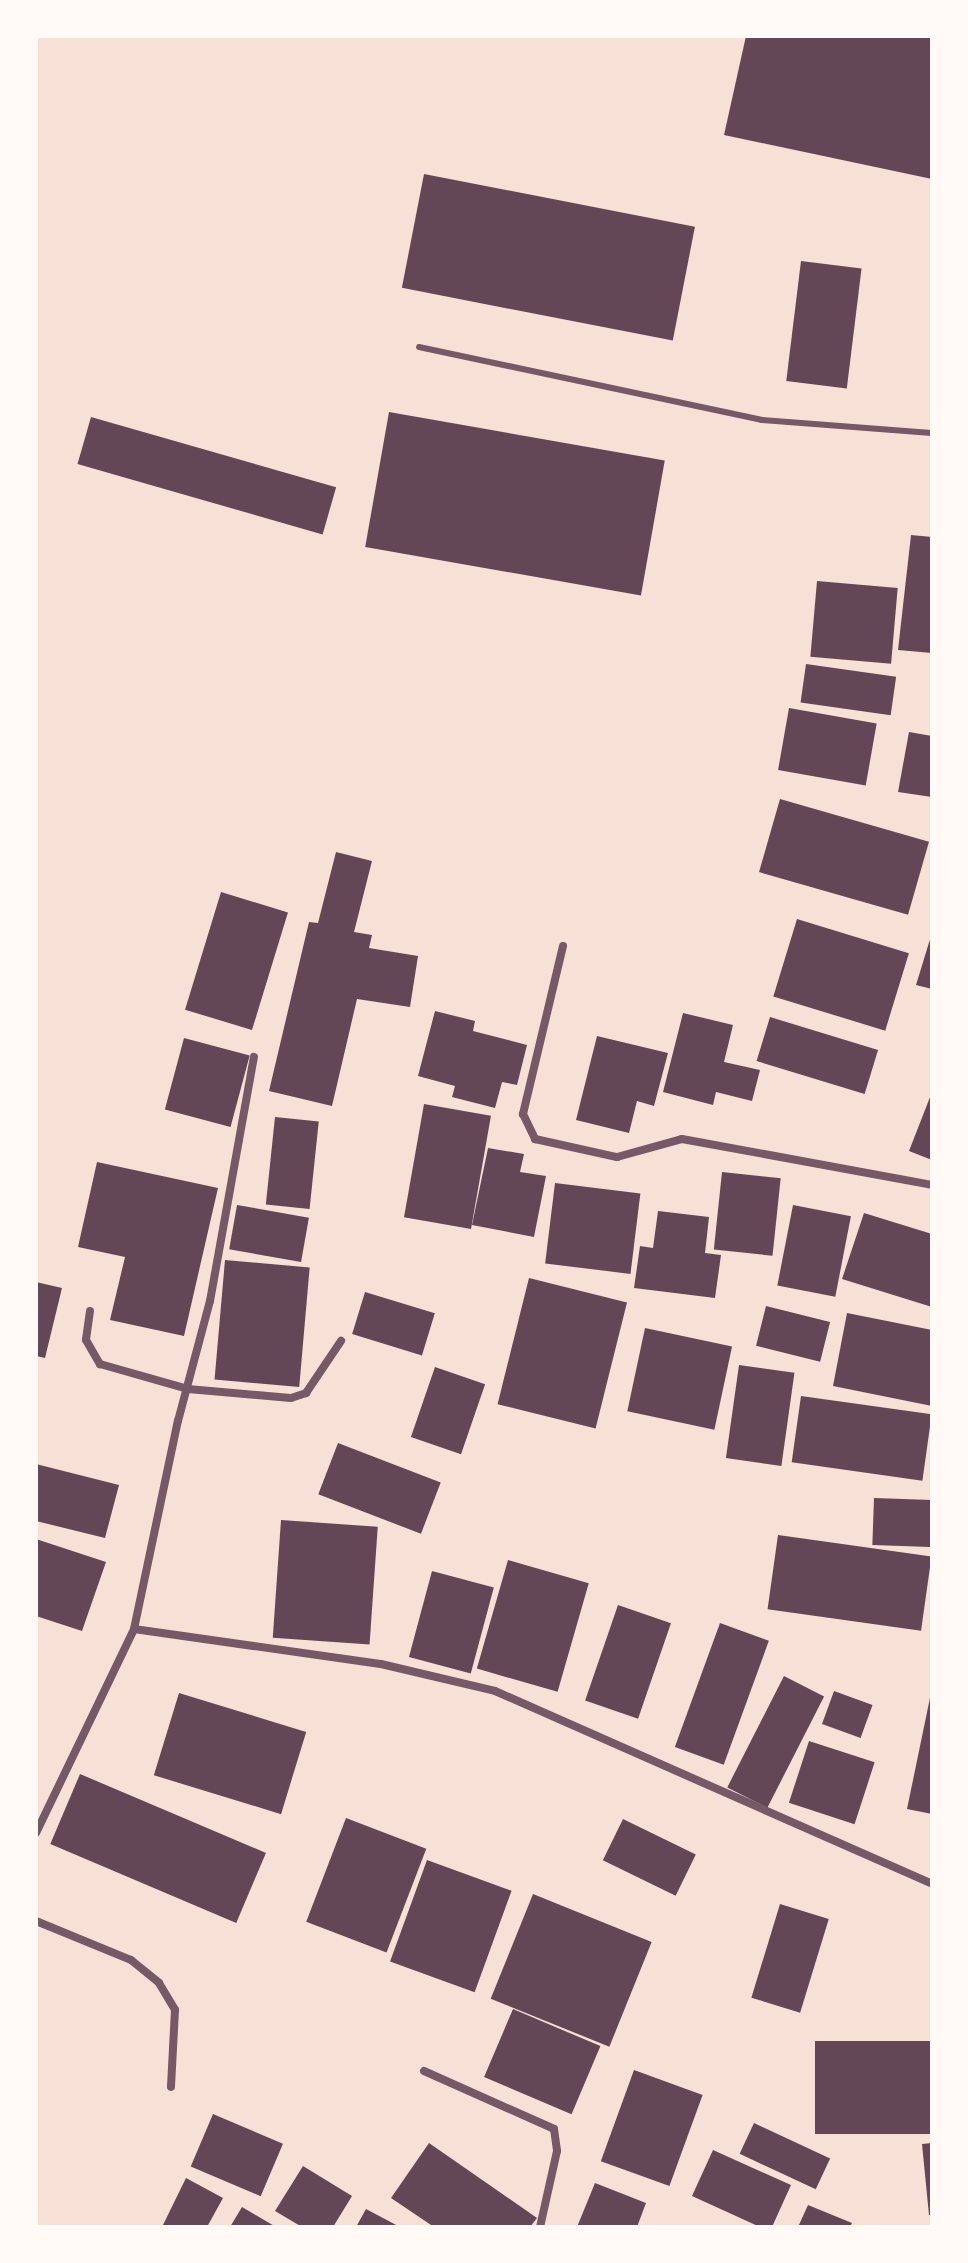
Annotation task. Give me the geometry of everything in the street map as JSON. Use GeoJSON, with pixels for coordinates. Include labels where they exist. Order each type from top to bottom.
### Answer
{"type":"FeatureCollection","features":[{"type":"Feature","properties":{"kind":"street"},"geometry":{"type":"LineString","coordinates":[[563,946],[523,1114],[535,1139],[617,1157],[682,1139],[932,1185]]}},
{"type":"Feature","properties":{"kind":"street"},"geometry":{"type":"LineString","coordinates":[[36,1833],[134,1629],[210,1301],[254,1057]]}},
{"type":"Feature","properties":{"kind":"street"},"geometry":{"type":"LineString","coordinates":[[90,1311],[86,1340],[100,1364],[188,1389],[291,1398],[306,1393],[341,1341]]}},
{"type":"Feature","properties":{"kind":"street"},"geometry":{"type":"LineString","coordinates":[[134,1629],[381,1664],[495,1691],[932,1884]]}},
{"type":"Feature","properties":{"kind":"street"},"geometry":{"type":"LineString","coordinates":[[36,1921],[131,1960],[159,1983],[175,2010],[171,2087]]}},
{"type":"Feature","properties":{"kind":"street"},"geometry":{"type":"LineString","coordinates":[[424,2071],[554,2129],[557,2151],[540,2227]]}},
{"type":"Feature","properties":{"kind":"lane"},"geometry":{"type":"LineString","coordinates":[[419,347],[762,420],[932,433]]}},
{"type":"Feature","properties":{"kind":"building"},"geometry":{"type":"Polygon","coordinates":[[[746,36],[932,36],[932,179],[724,135],[746,36]]]}},
{"type":"Feature","properties":{"kind":"building"},"geometry":{"type":"Polygon","coordinates":[[[424,174],[695,227],[673,341],[402,288],[424,174]]]}},
{"type":"Feature","properties":{"kind":"building"},"geometry":{"type":"Polygon","coordinates":[[[801,261],[862,268],[847,389],[786,381],[801,261]]]}},
{"type":"Feature","properties":{"kind":"building"},"geometry":{"type":"Polygon","coordinates":[[[389,412],[665,461],[641,596],[365,547],[389,412]]]}},
{"type":"Feature","properties":{"kind":"building"},"geometry":{"type":"Polygon","coordinates":[[[91,417],[336,487],[323,534],[77,464],[91,417]]]}},
{"type":"Feature","properties":{"kind":"building"},"geometry":{"type":"Polygon","coordinates":[[[911,535],[932,537],[932,653],[898,650],[911,535]]]}},
{"type":"Feature","properties":{"kind":"building"},"geometry":{"type":"Polygon","coordinates":[[[817,581],[898,588],[891,664],[810,657],[817,581]]]}},
{"type":"Feature","properties":{"kind":"building"},"geometry":{"type":"Polygon","coordinates":[[[806,664],[896,677],[891,715],[801,703],[806,664]]]}},
{"type":"Feature","properties":{"kind":"building"},"geometry":{"type":"Polygon","coordinates":[[[789,708],[877,723],[866,785],[778,770],[789,708]]]}},
{"type":"Feature","properties":{"kind":"building"},"geometry":{"type":"Polygon","coordinates":[[[909,732],[932,736],[932,797],[898,792],[909,732]]]}},
{"type":"Feature","properties":{"kind":"building"},"geometry":{"type":"Polygon","coordinates":[[[780,799],[929,842],[908,915],[759,872],[780,799]]]}},
{"type":"Feature","properties":{"kind":"building"},"geometry":{"type":"Polygon","coordinates":[[[336,852],[372,861],[354,932],[372,935],[369,948],[418,956],[410,1007],[357,999],[332,1106],[269,1091],[309,922],[318,923],[336,852]]]}},
{"type":"Feature","properties":{"kind":"building"},"geometry":{"type":"Polygon","coordinates":[[[221,892],[288,912],[252,1030],[185,1010],[221,892]]]}},
{"type":"Feature","properties":{"kind":"building"},"geometry":{"type":"Polygon","coordinates":[[[797,919],[909,953],[885,1031],[773,996],[797,919]]]}},
{"type":"Feature","properties":{"kind":"building"},"geometry":{"type":"Polygon","coordinates":[[[932,936],[932,989],[916,985],[932,936]]]}},
{"type":"Feature","properties":{"kind":"building"},"geometry":{"type":"Polygon","coordinates":[[[435,1011],[475,1021],[473,1031],[527,1045],[517,1085],[502,1082],[495,1108],[452,1097],[455,1086],[418,1076],[435,1011]]]}},
{"type":"Feature","properties":{"kind":"building"},"geometry":{"type":"Polygon","coordinates":[[[683,1013],[733,1025],[724,1062],[760,1070],[752,1101],[716,1092],[713,1105],[663,1092],[683,1013]]]}},
{"type":"Feature","properties":{"kind":"building"},"geometry":{"type":"Polygon","coordinates":[[[770,1017],[878,1050],[865,1094],[757,1061],[770,1017]]]}},
{"type":"Feature","properties":{"kind":"building"},"geometry":{"type":"Polygon","coordinates":[[[597,1036],[668,1053],[654,1106],[637,1101],[629,1133],[576,1120],[597,1036]]]}},
{"type":"Feature","properties":{"kind":"building"},"geometry":{"type":"Polygon","coordinates":[[[184,1038],[250,1056],[231,1127],[165,1109],[184,1038]]]}},
{"type":"Feature","properties":{"kind":"building"},"geometry":{"type":"Polygon","coordinates":[[[932,1092],[932,1160],[909,1151],[932,1092]]]}},
{"type":"Feature","properties":{"kind":"building"},"geometry":{"type":"Polygon","coordinates":[[[424,1104],[491,1116],[471,1229],[404,1217],[424,1104]]]}},
{"type":"Feature","properties":{"kind":"building"},"geometry":{"type":"Polygon","coordinates":[[[275,1117],[319,1122],[310,1209],[266,1205],[275,1117]]]}},
{"type":"Feature","properties":{"kind":"building"},"geometry":{"type":"Polygon","coordinates":[[[488,1148],[524,1154],[520,1172],[546,1176],[534,1237],[472,1225],[488,1148]]]}},
{"type":"Feature","properties":{"kind":"building"},"geometry":{"type":"Polygon","coordinates":[[[97,1162],[218,1188],[184,1336],[110,1320],[125,1257],[78,1247],[97,1162]]]}},
{"type":"Feature","properties":{"kind":"building"},"geometry":{"type":"Polygon","coordinates":[[[722,1172],[781,1178],[773,1256],[714,1250],[722,1172]]]}},
{"type":"Feature","properties":{"kind":"building"},"geometry":{"type":"Polygon","coordinates":[[[555,1183],[640,1193],[630,1274],[545,1263],[555,1183]]]}},
{"type":"Feature","properties":{"kind":"building"},"geometry":{"type":"Polygon","coordinates":[[[237,1205],[309,1218],[301,1262],[229,1249],[237,1205]]]}},
{"type":"Feature","properties":{"kind":"building"},"geometry":{"type":"Polygon","coordinates":[[[793,1205],[851,1216],[835,1297],[777,1285],[793,1205]]]}},
{"type":"Feature","properties":{"kind":"building"},"geometry":{"type":"Polygon","coordinates":[[[658,1211],[709,1217],[705,1253],[721,1255],[715,1298],[634,1288],[640,1246],[653,1248],[658,1211]]]}},
{"type":"Feature","properties":{"kind":"building"},"geometry":{"type":"Polygon","coordinates":[[[864,1213],[932,1234],[932,1307],[842,1279],[864,1213]]]}},
{"type":"Feature","properties":{"kind":"building"},"geometry":{"type":"Polygon","coordinates":[[[225,1260],[310,1267],[299,1387],[215,1380],[225,1260]]]}},
{"type":"Feature","properties":{"kind":"building"},"geometry":{"type":"Polygon","coordinates":[[[529,1278],[627,1302],[596,1429],[498,1404],[529,1278]]]}},
{"type":"Feature","properties":{"kind":"building"},"geometry":{"type":"Polygon","coordinates":[[[36,1282],[62,1288],[45,1358],[36,1356],[36,1282]]]}},
{"type":"Feature","properties":{"kind":"building"},"geometry":{"type":"Polygon","coordinates":[[[365,1292],[435,1313],[422,1355],[352,1334],[365,1292]]]}},
{"type":"Feature","properties":{"kind":"building"},"geometry":{"type":"Polygon","coordinates":[[[766,1306],[830,1322],[820,1362],[756,1346],[766,1306]]]}},
{"type":"Feature","properties":{"kind":"building"},"geometry":{"type":"Polygon","coordinates":[[[847,1313],[932,1330],[932,1406],[833,1386],[847,1313]]]}},
{"type":"Feature","properties":{"kind":"building"},"geometry":{"type":"Polygon","coordinates":[[[645,1328],[732,1347],[714,1430],[627,1411],[645,1328]]]}},
{"type":"Feature","properties":{"kind":"building"},"geometry":{"type":"Polygon","coordinates":[[[739,1365],[794,1373],[781,1466],[726,1458],[739,1365]]]}},
{"type":"Feature","properties":{"kind":"building"},"geometry":{"type":"Polygon","coordinates":[[[435,1367],[485,1384],[461,1454],[411,1437],[435,1367]]]}},
{"type":"Feature","properties":{"kind":"building"},"geometry":{"type":"Polygon","coordinates":[[[801,1396],[932,1414],[922,1481],[792,1462],[801,1396]]]}},
{"type":"Feature","properties":{"kind":"building"},"geometry":{"type":"Polygon","coordinates":[[[338,1443],[441,1482],[421,1534],[318,1494],[338,1443]]]}},
{"type":"Feature","properties":{"kind":"building"},"geometry":{"type":"Polygon","coordinates":[[[36,1464],[119,1485],[105,1538],[36,1521],[36,1464]]]}},
{"type":"Feature","properties":{"kind":"building"},"geometry":{"type":"Polygon","coordinates":[[[874,1498],[932,1500],[930,1547],[872,1545],[874,1498]]]}},
{"type":"Feature","properties":{"kind":"building"},"geometry":{"type":"Polygon","coordinates":[[[281,1520],[378,1527],[370,1644],[273,1638],[281,1520]]]}},
{"type":"Feature","properties":{"kind":"building"},"geometry":{"type":"Polygon","coordinates":[[[778,1535],[931,1557],[921,1631],[768,1609],[778,1535]]]}},
{"type":"Feature","properties":{"kind":"building"},"geometry":{"type":"Polygon","coordinates":[[[36,1539],[106,1562],[82,1631],[36,1616],[36,1539]]]}},
{"type":"Feature","properties":{"kind":"building"},"geometry":{"type":"Polygon","coordinates":[[[508,1560],[589,1583],[558,1692],[477,1669],[508,1560]]]}},
{"type":"Feature","properties":{"kind":"building"},"geometry":{"type":"Polygon","coordinates":[[[432,1571],[494,1588],[471,1674],[409,1657],[432,1571]]]}},
{"type":"Feature","properties":{"kind":"building"},"geometry":{"type":"Polygon","coordinates":[[[618,1605],[671,1623],[638,1719],[585,1700],[618,1605]]]}},
{"type":"Feature","properties":{"kind":"building"},"geometry":{"type":"Polygon","coordinates":[[[720,1623],[769,1641],[724,1765],[675,1747],[720,1623]]]}},
{"type":"Feature","properties":{"kind":"building"},"geometry":{"type":"Polygon","coordinates":[[[784,1676],[824,1696],[767,1808],[727,1787],[784,1676]]]}},
{"type":"Feature","properties":{"kind":"building"},"geometry":{"type":"Polygon","coordinates":[[[834,1691],[873,1705],[861,1738],[822,1724],[834,1691]]]}},
{"type":"Feature","properties":{"kind":"building"},"geometry":{"type":"Polygon","coordinates":[[[179,1693],[306,1732],[281,1814],[154,1775],[179,1693]]]}},
{"type":"Feature","properties":{"kind":"building"},"geometry":{"type":"Polygon","coordinates":[[[932,1693],[932,1814],[907,1809],[932,1693]]]}},
{"type":"Feature","properties":{"kind":"building"},"geometry":{"type":"Polygon","coordinates":[[[809,1741],[875,1762],[855,1824],[789,1803],[809,1741]]]}},
{"type":"Feature","properties":{"kind":"building"},"geometry":{"type":"Polygon","coordinates":[[[80,1774],[266,1853],[236,1923],[50,1844],[80,1774]]]}},
{"type":"Feature","properties":{"kind":"building"},"geometry":{"type":"Polygon","coordinates":[[[346,1818],[426,1849],[387,1952],[306,1922],[346,1818]]]}},
{"type":"Feature","properties":{"kind":"building"},"geometry":{"type":"Polygon","coordinates":[[[623,1819],[696,1855],[676,1896],[603,1860],[623,1819]]]}},
{"type":"Feature","properties":{"kind":"building"},"geometry":{"type":"Polygon","coordinates":[[[427,1860],[512,1891],[475,1992],[390,1961],[427,1860]]]}},
{"type":"Feature","properties":{"kind":"building"},"geometry":{"type":"Polygon","coordinates":[[[533,1894],[652,1942],[609,2047],[491,1999],[533,1894]]]}},
{"type":"Feature","properties":{"kind":"building"},"geometry":{"type":"Polygon","coordinates":[[[780,1904],[829,1919],[800,2013],[751,1998],[780,1904]]]}},
{"type":"Feature","properties":{"kind":"building"},"geometry":{"type":"Polygon","coordinates":[[[513,2009],[600,2046],[572,2114],[484,2077],[513,2009]]]}},
{"type":"Feature","properties":{"kind":"building"},"geometry":{"type":"Polygon","coordinates":[[[815,2041],[932,2041],[932,2134],[815,2134],[815,2041]]]}},
{"type":"Feature","properties":{"kind":"building"},"geometry":{"type":"Polygon","coordinates":[[[634,2070],[703,2095],[669,2186],[601,2161],[634,2070]]]}},
{"type":"Feature","properties":{"kind":"building"},"geometry":{"type":"Polygon","coordinates":[[[213,2114],[283,2144],[261,2196],[191,2166],[213,2114]]]}},
{"type":"Feature","properties":{"kind":"building"},"geometry":{"type":"Polygon","coordinates":[[[754,2123],[830,2158],[816,2189],[740,2154],[754,2123]]]}},
{"type":"Feature","properties":{"kind":"building"},"geometry":{"type":"Polygon","coordinates":[[[429,2143],[537,2218],[530,2227],[434,2227],[391,2198],[429,2143]]]}},
{"type":"Feature","properties":{"kind":"building"},"geometry":{"type":"Polygon","coordinates":[[[932,2143],[932,2215],[929,2215],[922,2144],[932,2143]]]}},
{"type":"Feature","properties":{"kind":"building"},"geometry":{"type":"Polygon","coordinates":[[[713,2150],[791,2185],[772,2227],[760,2227],[692,2196],[713,2150]]]}},
{"type":"Feature","properties":{"kind":"building"},"geometry":{"type":"Polygon","coordinates":[[[303,2166],[352,2196],[333,2227],[302,2227],[275,2211],[303,2166]]]}},
{"type":"Feature","properties":{"kind":"building"},"geometry":{"type":"Polygon","coordinates":[[[186,2178],[223,2198],[207,2227],[162,2227],[186,2178]]]}},
{"type":"Feature","properties":{"kind":"building"},"geometry":{"type":"Polygon","coordinates":[[[595,2183],[646,2203],[637,2227],[577,2227],[595,2183]]]}},
{"type":"Feature","properties":{"kind":"building"},"geometry":{"type":"Polygon","coordinates":[[[808,2205],[852,2223],[850,2227],[798,2227],[808,2205]]]}},
{"type":"Feature","properties":{"kind":"building"},"geometry":{"type":"Polygon","coordinates":[[[242,2207],[276,2227],[230,2227],[242,2207]]]}},
{"type":"Feature","properties":{"kind":"building"},"geometry":{"type":"Polygon","coordinates":[[[366,2209],[400,2227],[356,2227],[366,2209]]]}}]}
